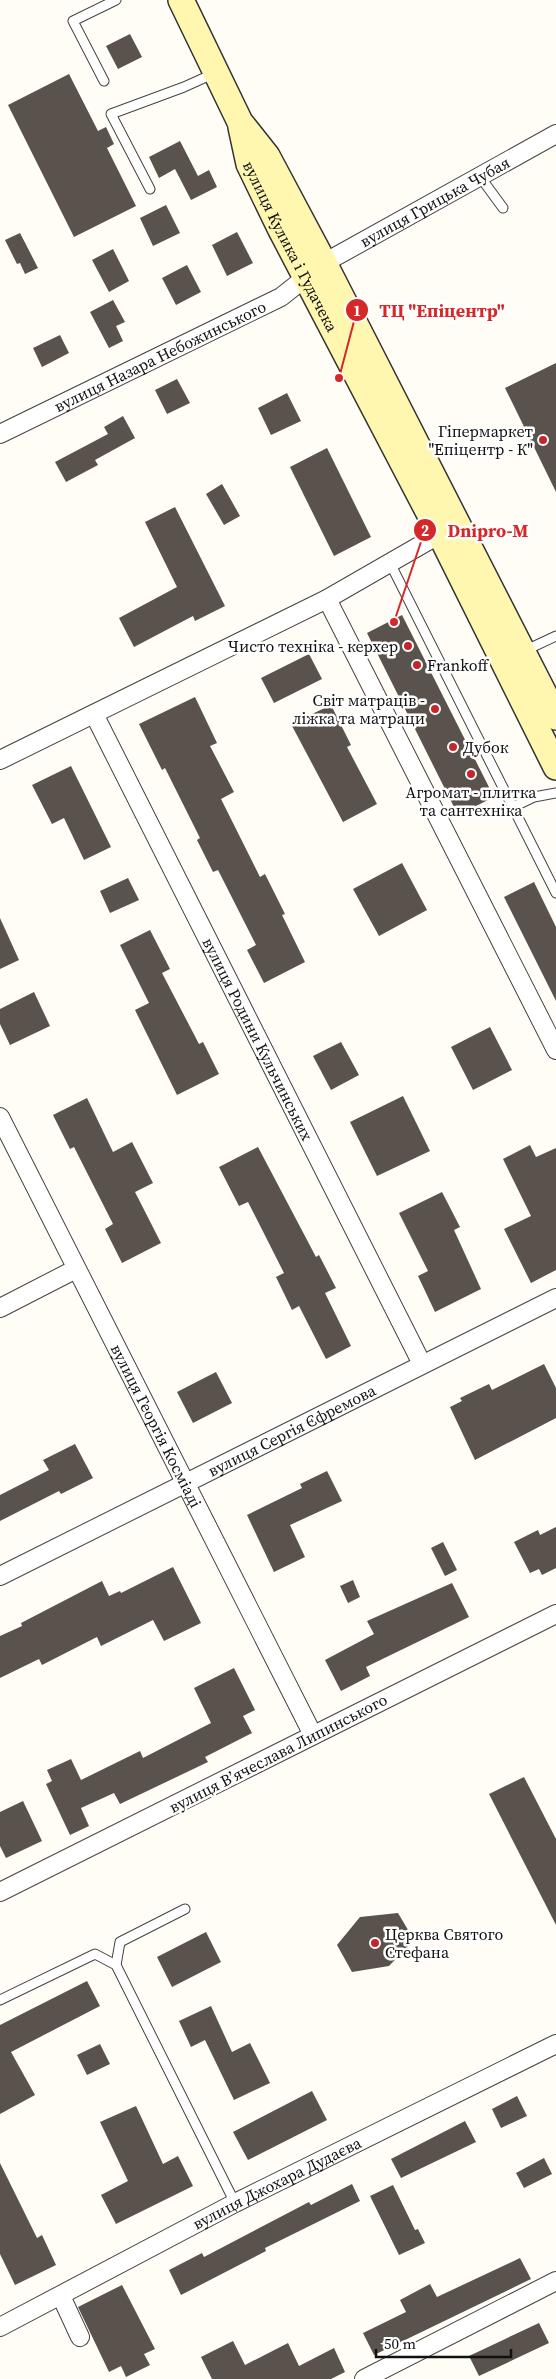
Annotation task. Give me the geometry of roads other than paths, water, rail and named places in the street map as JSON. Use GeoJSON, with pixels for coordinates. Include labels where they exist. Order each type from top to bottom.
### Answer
{"type":"FeatureCollection","features":[{"type":"Feature","properties":{"kind":"main road","name":"вулиця Кулика і Гудачека"},"geometry":{"type":"LineString","coordinates":[[181,0],[240,122],[267,156],[316,270],[440,534],[556,767]]}},
{"type":"Feature","properties":{"kind":"main road","name":"вулиця Кулика і Гудачека"},"geometry":{"type":"LineString","coordinates":[[316,270],[523,652],[556,717]]}},
{"type":"Feature","properties":{"kind":"street","name":"вулиця Грицька Чубая"},"geometry":{"type":"LineString","coordinates":[[316,270],[556,134]]}},
{"type":"Feature","properties":{"kind":"street","name":"вулиця Назара Небожинського"},"geometry":{"type":"LineString","coordinates":[[0,434],[281,297],[316,270]]}},
{"type":"Feature","properties":{"kind":"street"},"geometry":{"type":"LineString","coordinates":[[0,760],[327,599],[440,534]]}},
{"type":"Feature","properties":{"kind":"street"},"geometry":{"type":"LineString","coordinates":[[327,599],[556,1050]]}},
{"type":"Feature","properties":{"kind":"street","name":"вулиця Родини Кульчинських"},"geometry":{"type":"LineString","coordinates":[[94,714],[422,1364]]}},
{"type":"Feature","properties":{"kind":"street","name":"вулиця Георгія Косміаді"},"geometry":{"type":"LineString","coordinates":[[0,1118],[314,1735]]}},
{"type":"Feature","properties":{"kind":"street"},"geometry":{"type":"LineString","coordinates":[[0,1308],[76,1269]]}},
{"type":"Feature","properties":{"kind":"street","name":"вулиця Сергія Єфремова"},"geometry":{"type":"LineString","coordinates":[[0,1576],[556,1298]]}},
{"type":"Feature","properties":{"kind":"street","name":"вулиця Вʼячеслава Липинського"},"geometry":{"type":"LineString","coordinates":[[0,1892],[556,1614]]}},
{"type":"Feature","properties":{"kind":"street","name":"вулиця Джохара Дудаєва"},"geometry":{"type":"LineString","coordinates":[[0,2327],[62,2296],[235,2203],[556,2044]]}},
{"type":"Feature","properties":{"kind":"street"},"geometry":{"type":"LineString","coordinates":[[364,2379],[556,2281]]}},
{"type":"Feature","properties":{"kind":"street"},"geometry":{"type":"LineString","coordinates":[[62,2296],[80,2337]]}},
{"type":"Feature","properties":{"kind":"lane"},"geometry":{"type":"LineString","coordinates":[[104,81],[73,20],[116,0]]}},
{"type":"Feature","properties":{"kind":"lane"},"geometry":{"type":"LineString","coordinates":[[150,189],[111,114],[184,87],[216,72]]}},
{"type":"Feature","properties":{"kind":"lane"},"geometry":{"type":"LineString","coordinates":[[481,178],[503,208]]}},
{"type":"Feature","properties":{"kind":"lane"},"geometry":{"type":"LineString","coordinates":[[390,563],[556,893]]}},
{"type":"Feature","properties":{"kind":"lane"},"geometry":{"type":"LineString","coordinates":[[523,652],[556,636]]}},
{"type":"Feature","properties":{"kind":"lane"},"geometry":{"type":"LineString","coordinates":[[513,807],[534,797],[556,793]]}},
{"type":"Feature","properties":{"kind":"lane"},"geometry":{"type":"LineString","coordinates":[[116,1965],[120,1942],[185,1909]]}},
{"type":"Feature","properties":{"kind":"lane"},"geometry":{"type":"LineString","coordinates":[[0,2000],[95,1954],[116,1965],[235,2203]]}},
{"type":"Feature","properties":{"kind":"place","name":"ТЦ \"Епіцентр\""},"geometry":{"type":"Point","coordinates":[339,378]}},
{"type":"Feature","properties":{"kind":"place","name":"Гіпермаркет \"Епіцентр - К\""},"geometry":{"type":"Point","coordinates":[543,440]}},
{"type":"Feature","properties":{"kind":"place","name":"Dnipro-M"},"geometry":{"type":"Point","coordinates":[394,622]}},
{"type":"Feature","properties":{"kind":"place","name":"Чисто техніка - керхер"},"geometry":{"type":"Point","coordinates":[408,646]}},
{"type":"Feature","properties":{"kind":"place","name":"Frankoff"},"geometry":{"type":"Point","coordinates":[417,665]}},
{"type":"Feature","properties":{"kind":"place","name":"Світ матраців - ліжка та матраци"},"geometry":{"type":"Point","coordinates":[435,709]}},
{"type":"Feature","properties":{"kind":"place","name":"Дубок"},"geometry":{"type":"Point","coordinates":[453,747]}},
{"type":"Feature","properties":{"kind":"place","name":"Агромат - плитка та сантехніка"},"geometry":{"type":"Point","coordinates":[471,774]}},
{"type":"Feature","properties":{"kind":"place","name":"Церква Святого Стефана"},"geometry":{"type":"Point","coordinates":[375,1943]}}]}
